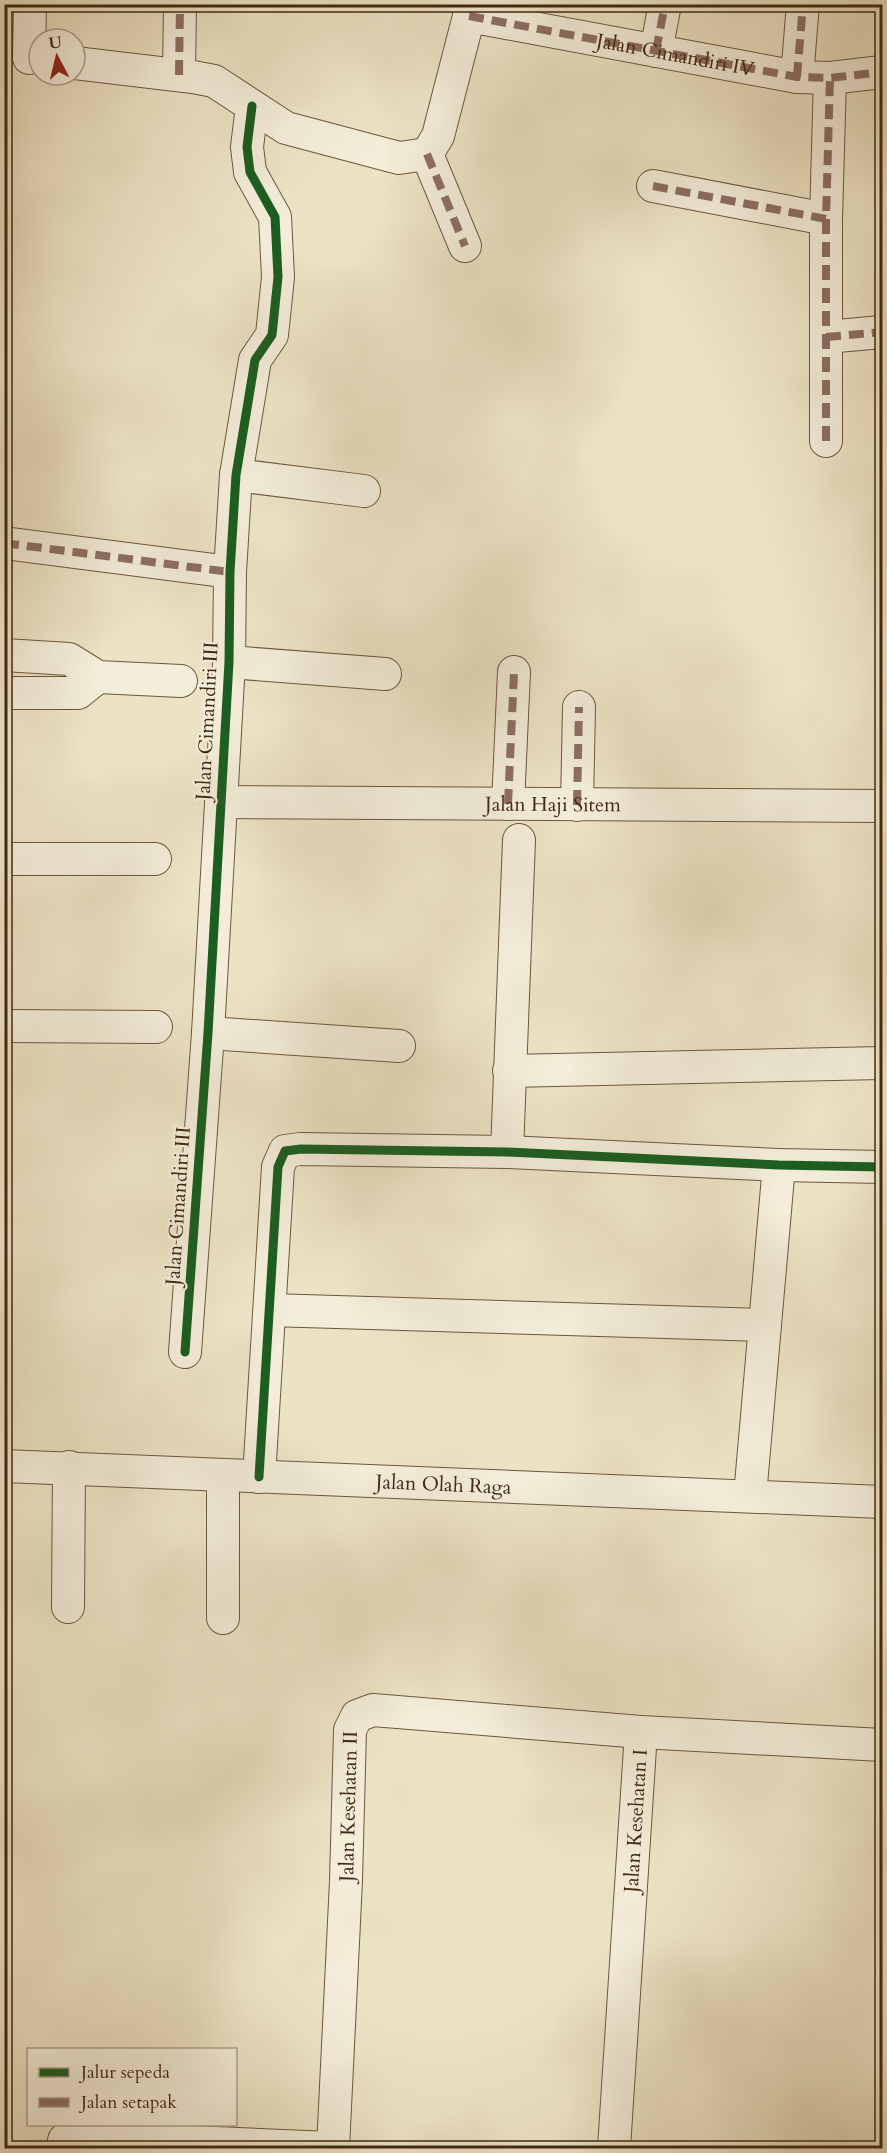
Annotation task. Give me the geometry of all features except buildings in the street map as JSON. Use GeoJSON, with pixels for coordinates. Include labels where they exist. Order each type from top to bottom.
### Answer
{"type":"FeatureCollection","features":[{"type":"Feature","properties":{"kind":"street"},"geometry":{"type":"LineString","coordinates":[[24,57],[30,4]]}},
{"type":"Feature","properties":{"kind":"street"},"geometry":{"type":"LineString","coordinates":[[179,75],[180,4]]}},
{"type":"Feature","properties":{"kind":"street"},"geometry":{"type":"LineString","coordinates":[[656,51],[665,4]]}},
{"type":"Feature","properties":{"kind":"street"},"geometry":{"type":"LineString","coordinates":[[797,77],[803,4]]}},
{"type":"Feature","properties":{"kind":"street"},"geometry":{"type":"LineString","coordinates":[[427,154],[438,136],[469,10]]}},
{"type":"Feature","properties":{"kind":"street","name":"Jalan Cimandiri IV"},"geometry":{"type":"LineString","coordinates":[[469,10],[656,51],[797,77],[830,78],[882,72]]}},
{"type":"Feature","properties":{"kind":"street"},"geometry":{"type":"LineString","coordinates":[[87,64],[214,81],[286,128],[399,158],[427,154]]}},
{"type":"Feature","properties":{"kind":"street"},"geometry":{"type":"LineString","coordinates":[[826,441],[826,219],[830,78]]}},
{"type":"Feature","properties":{"kind":"street","name":"Jalan Cimandiri III"},"geometry":{"type":"LineString","coordinates":[[185,1352],[208,1033],[229,662],[230,572],[236,475],[255,360],[272,335],[278,277],[275,217],[250,172],[247,147],[252,106]]}},
{"type":"Feature","properties":{"kind":"street"},"geometry":{"type":"LineString","coordinates":[[427,154],[465,246]]}},
{"type":"Feature","properties":{"kind":"street"},"geometry":{"type":"LineString","coordinates":[[653,186],[826,219]]}},
{"type":"Feature","properties":{"kind":"street"},"geometry":{"type":"LineString","coordinates":[[826,337],[882,332]]}},
{"type":"Feature","properties":{"kind":"street"},"geometry":{"type":"LineString","coordinates":[[236,475],[364,491]]}},
{"type":"Feature","properties":{"kind":"street"},"geometry":{"type":"LineString","coordinates":[[4,543],[230,572]]}},
{"type":"Feature","properties":{"kind":"street"},"geometry":{"type":"LineString","coordinates":[[4,655],[69,659],[98,677],[181,681]]}},
{"type":"Feature","properties":{"kind":"street"},"geometry":{"type":"LineString","coordinates":[[229,662],[385,674]]}},
{"type":"Feature","properties":{"kind":"street"},"geometry":{"type":"LineString","coordinates":[[508,804],[514,672]]}},
{"type":"Feature","properties":{"kind":"street"},"geometry":{"type":"LineString","coordinates":[[4,693],[78,693],[98,677]]}},
{"type":"Feature","properties":{"kind":"street"},"geometry":{"type":"LineString","coordinates":[[577,805],[579,707]]}},
{"type":"Feature","properties":{"kind":"street","name":"Jalan Haji Sitem"},"geometry":{"type":"LineString","coordinates":[[221,802],[882,806]]}},
{"type":"Feature","properties":{"kind":"street"},"geometry":{"type":"LineString","coordinates":[[507,1152],[519,840]]}},
{"type":"Feature","properties":{"kind":"street"},"geometry":{"type":"LineString","coordinates":[[4,860],[155,859]]}},
{"type":"Feature","properties":{"kind":"street"},"geometry":{"type":"LineString","coordinates":[[4,1026],[156,1027]]}},
{"type":"Feature","properties":{"kind":"street"},"geometry":{"type":"LineString","coordinates":[[208,1033],[399,1046]]}},
{"type":"Feature","properties":{"kind":"street"},"geometry":{"type":"LineString","coordinates":[[509,1071],[882,1063]]}},
{"type":"Feature","properties":{"kind":"street"},"geometry":{"type":"LineString","coordinates":[[259,1477],[278,1167],[285,1151],[301,1149],[507,1152],[779,1165],[882,1167]]}},
{"type":"Feature","properties":{"kind":"street"},"geometry":{"type":"LineString","coordinates":[[750,1496],[779,1165]]}},
{"type":"Feature","properties":{"kind":"street"},"geometry":{"type":"LineString","coordinates":[[270,1310],[765,1325]]}},
{"type":"Feature","properties":{"kind":"street","name":"Jalan Olah Raga"},"geometry":{"type":"LineString","coordinates":[[4,1466],[882,1502]]}},
{"type":"Feature","properties":{"kind":"street"},"geometry":{"type":"LineString","coordinates":[[68,1607],[69,1467]]}},
{"type":"Feature","properties":{"kind":"street"},"geometry":{"type":"LineString","coordinates":[[223,1475],[223,1618]]}},
{"type":"Feature","properties":{"kind":"street","name":"Jalan Kesehatan II"},"geometry":{"type":"LineString","coordinates":[[332,2148],[346,1881],[350,1730],[357,1716],[373,1710],[641,1732]]}},
{"type":"Feature","properties":{"kind":"street","name":"Jalan Kesehatan I"},"geometry":{"type":"LineString","coordinates":[[614,2148],[641,1732],[882,1745]]}},
{"type":"Feature","properties":{"kind":"street"},"geometry":{"type":"LineString","coordinates":[[63,2148],[64,2140],[75,2137],[332,2148]]}},
{"type":"Feature","properties":{"kind":"marked path"},"geometry":{"type":"LineString","coordinates":[[179,75],[180,4]]}},
{"type":"Feature","properties":{"kind":"marked path"},"geometry":{"type":"LineString","coordinates":[[656,51],[665,4]]}},
{"type":"Feature","properties":{"kind":"marked path"},"geometry":{"type":"LineString","coordinates":[[797,77],[803,4]]}},
{"type":"Feature","properties":{"kind":"marked path"},"geometry":{"type":"LineString","coordinates":[[469,16],[797,77],[830,78],[882,72]]}},
{"type":"Feature","properties":{"kind":"marked path"},"geometry":{"type":"LineString","coordinates":[[826,441],[826,219],[830,78]]}},
{"type":"Feature","properties":{"kind":"marked path"},"geometry":{"type":"LineString","coordinates":[[427,154],[465,246]]}},
{"type":"Feature","properties":{"kind":"marked path"},"geometry":{"type":"LineString","coordinates":[[653,186],[826,219]]}},
{"type":"Feature","properties":{"kind":"marked path"},"geometry":{"type":"LineString","coordinates":[[826,337],[882,332]]}},
{"type":"Feature","properties":{"kind":"marked path"},"geometry":{"type":"LineString","coordinates":[[4,543],[230,572]]}},
{"type":"Feature","properties":{"kind":"marked path"},"geometry":{"type":"LineString","coordinates":[[508,804],[514,672]]}},
{"type":"Feature","properties":{"kind":"marked path"},"geometry":{"type":"LineString","coordinates":[[577,805],[579,707]]}},
{"type":"Feature","properties":{"kind":"cycle path"},"geometry":{"type":"LineString","coordinates":[[185,1352],[208,1033],[229,662],[230,572],[236,475],[255,360],[272,335],[278,277],[275,217],[250,172],[247,147],[252,106]]}},
{"type":"Feature","properties":{"kind":"cycle path"},"geometry":{"type":"LineString","coordinates":[[259,1477],[278,1167],[285,1151],[301,1149],[507,1152],[779,1165],[882,1167]]}}]}
